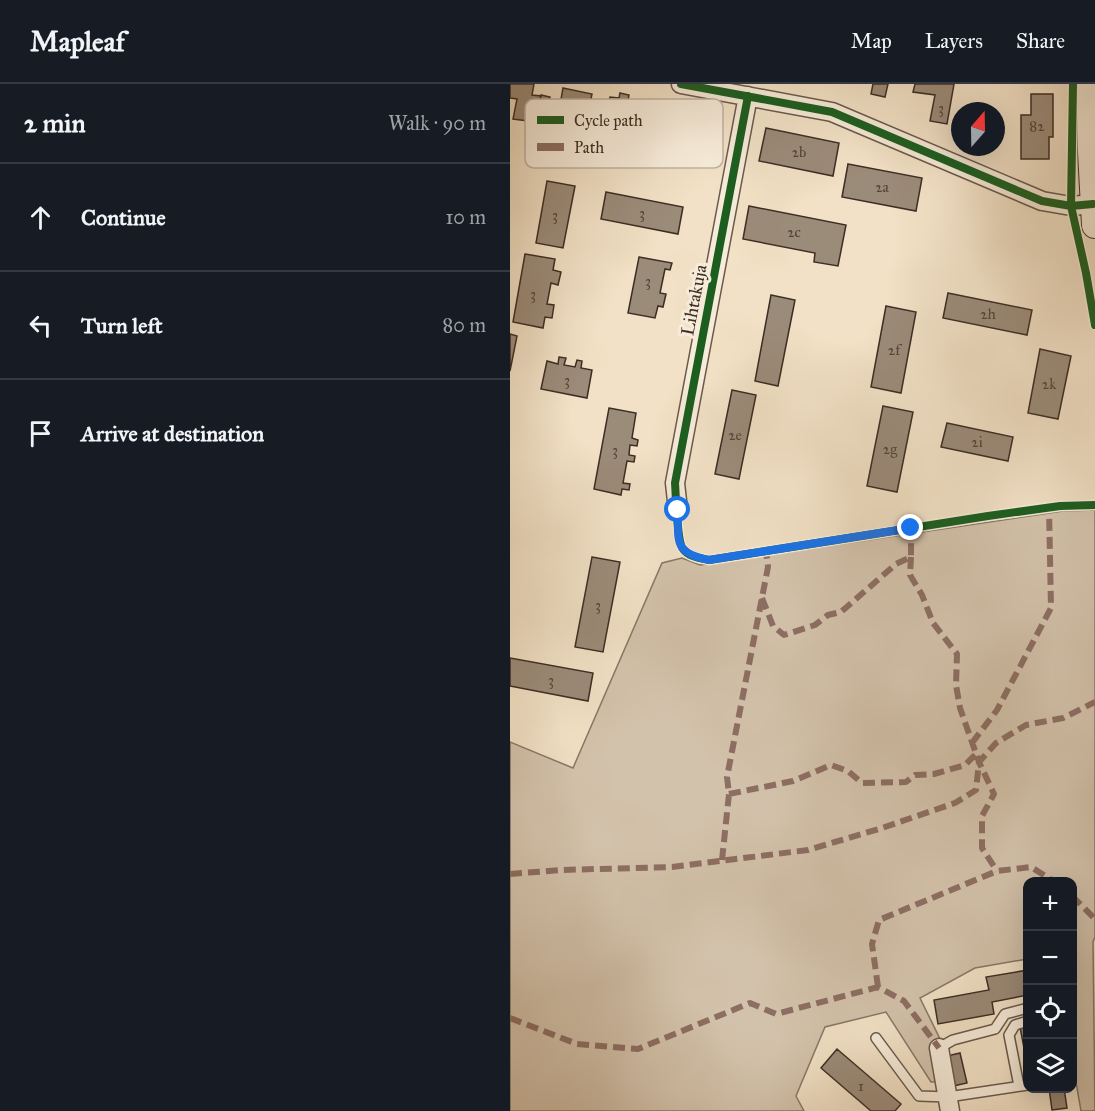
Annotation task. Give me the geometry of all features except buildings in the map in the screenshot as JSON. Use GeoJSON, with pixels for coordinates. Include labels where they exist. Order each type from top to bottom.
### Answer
{"type":"FeatureCollection","features":[{"type":"Feature","properties":{"kind":"street"},"geometry":{"type":"LineString","coordinates":[[681,84],[832,112],[1042,201],[1071,206],[1094,214],[1090,84]]}},
{"type":"Feature","properties":{"kind":"street","name":"Lihtakuja"},"geometry":{"type":"LineString","coordinates":[[678,510],[675,483],[748,96]]}},
{"type":"Feature","properties":{"kind":"street"},"geometry":{"type":"LineString","coordinates":[[939,1048],[949,1104]]}},
{"type":"Feature","properties":{"kind":"lane"},"geometry":{"type":"LineString","coordinates":[[939,1048],[953,1040],[995,1029],[1005,1014],[1023,1009]]}},
{"type":"Feature","properties":{"kind":"lane"},"geometry":{"type":"LineString","coordinates":[[876,1038],[919,1096],[949,1104],[1023,1085],[1009,1035],[1015,1025],[1023,1023]]}},
{"type":"Feature","properties":{"kind":"shaded area"},"geometry":{"type":"Polygon","coordinates":[[[1095,510],[1095,937],[1093,942],[1095,1111],[1081,1111],[1077,1088],[1077,877],[1023,877],[1023,960],[975,968],[920,998],[943,1045],[949,1081],[931,1082],[886,1012],[825,1027],[796,1096],[804,1111],[510,1111],[510,742],[573,768],[662,563],[682,558],[700,565],[1063,511],[1095,510]]]}},
{"type":"Feature","properties":{"kind":"marked path"},"geometry":{"type":"LineString","coordinates":[[972,743],[997,710],[1051,608],[1049,507]]}},
{"type":"Feature","properties":{"kind":"marked path"},"geometry":{"type":"LineString","coordinates":[[762,598],[773,626],[784,635],[815,625],[828,615],[841,612],[896,564],[911,557],[911,528]]}},
{"type":"Feature","properties":{"kind":"marked path"},"geometry":{"type":"LineString","coordinates":[[722,860],[729,794],[727,777],[768,567],[766,551]]}},
{"type":"Feature","properties":{"kind":"marked path"},"geometry":{"type":"LineString","coordinates":[[911,557],[910,575],[922,595],[933,623],[957,654],[956,685],[960,708],[979,762],[994,794],[982,816],[982,848],[997,871]]}},
{"type":"Feature","properties":{"kind":"marked path"},"geometry":{"type":"LineString","coordinates":[[510,874],[672,867],[808,850],[955,803],[976,790],[979,762],[996,743],[1026,725],[1063,718],[1095,702]]}},
{"type":"Feature","properties":{"kind":"marked path"},"geometry":{"type":"LineString","coordinates":[[729,794],[793,781],[831,765],[848,771],[862,783],[906,782],[915,775],[934,774],[965,765],[976,754]]}},
{"type":"Feature","properties":{"kind":"marked path"},"geometry":{"type":"LineString","coordinates":[[878,987],[872,944],[879,920],[997,871],[1031,867],[1047,877]]}},
{"type":"Feature","properties":{"kind":"marked path"},"geometry":{"type":"LineString","coordinates":[[1077,901],[1095,919]]}},
{"type":"Feature","properties":{"kind":"marked path"},"geometry":{"type":"LineString","coordinates":[[510,1018],[577,1044],[638,1049],[750,1003],[776,1014],[878,987],[904,1001],[939,1048]]}},
{"type":"Feature","properties":{"kind":"cycle path"},"geometry":{"type":"LineString","coordinates":[[681,84],[832,112],[1042,201],[1071,206],[1093,204]]}},
{"type":"Feature","properties":{"kind":"cycle path"},"geometry":{"type":"LineString","coordinates":[[1073,84],[1071,206],[1095,325]]}},
{"type":"Feature","properties":{"kind":"cycle path"},"geometry":{"type":"LineString","coordinates":[[748,96],[675,483],[678,528],[681,545],[685,552],[709,560],[988,516],[1060,506],[1095,505]]}},
{"type":"Feature","properties":{"kind":"route"},"geometry":{"type":"LineString","coordinates":[[678,510],[678,539],[683,549],[691,556],[709,560],[911,528]]}}]}
